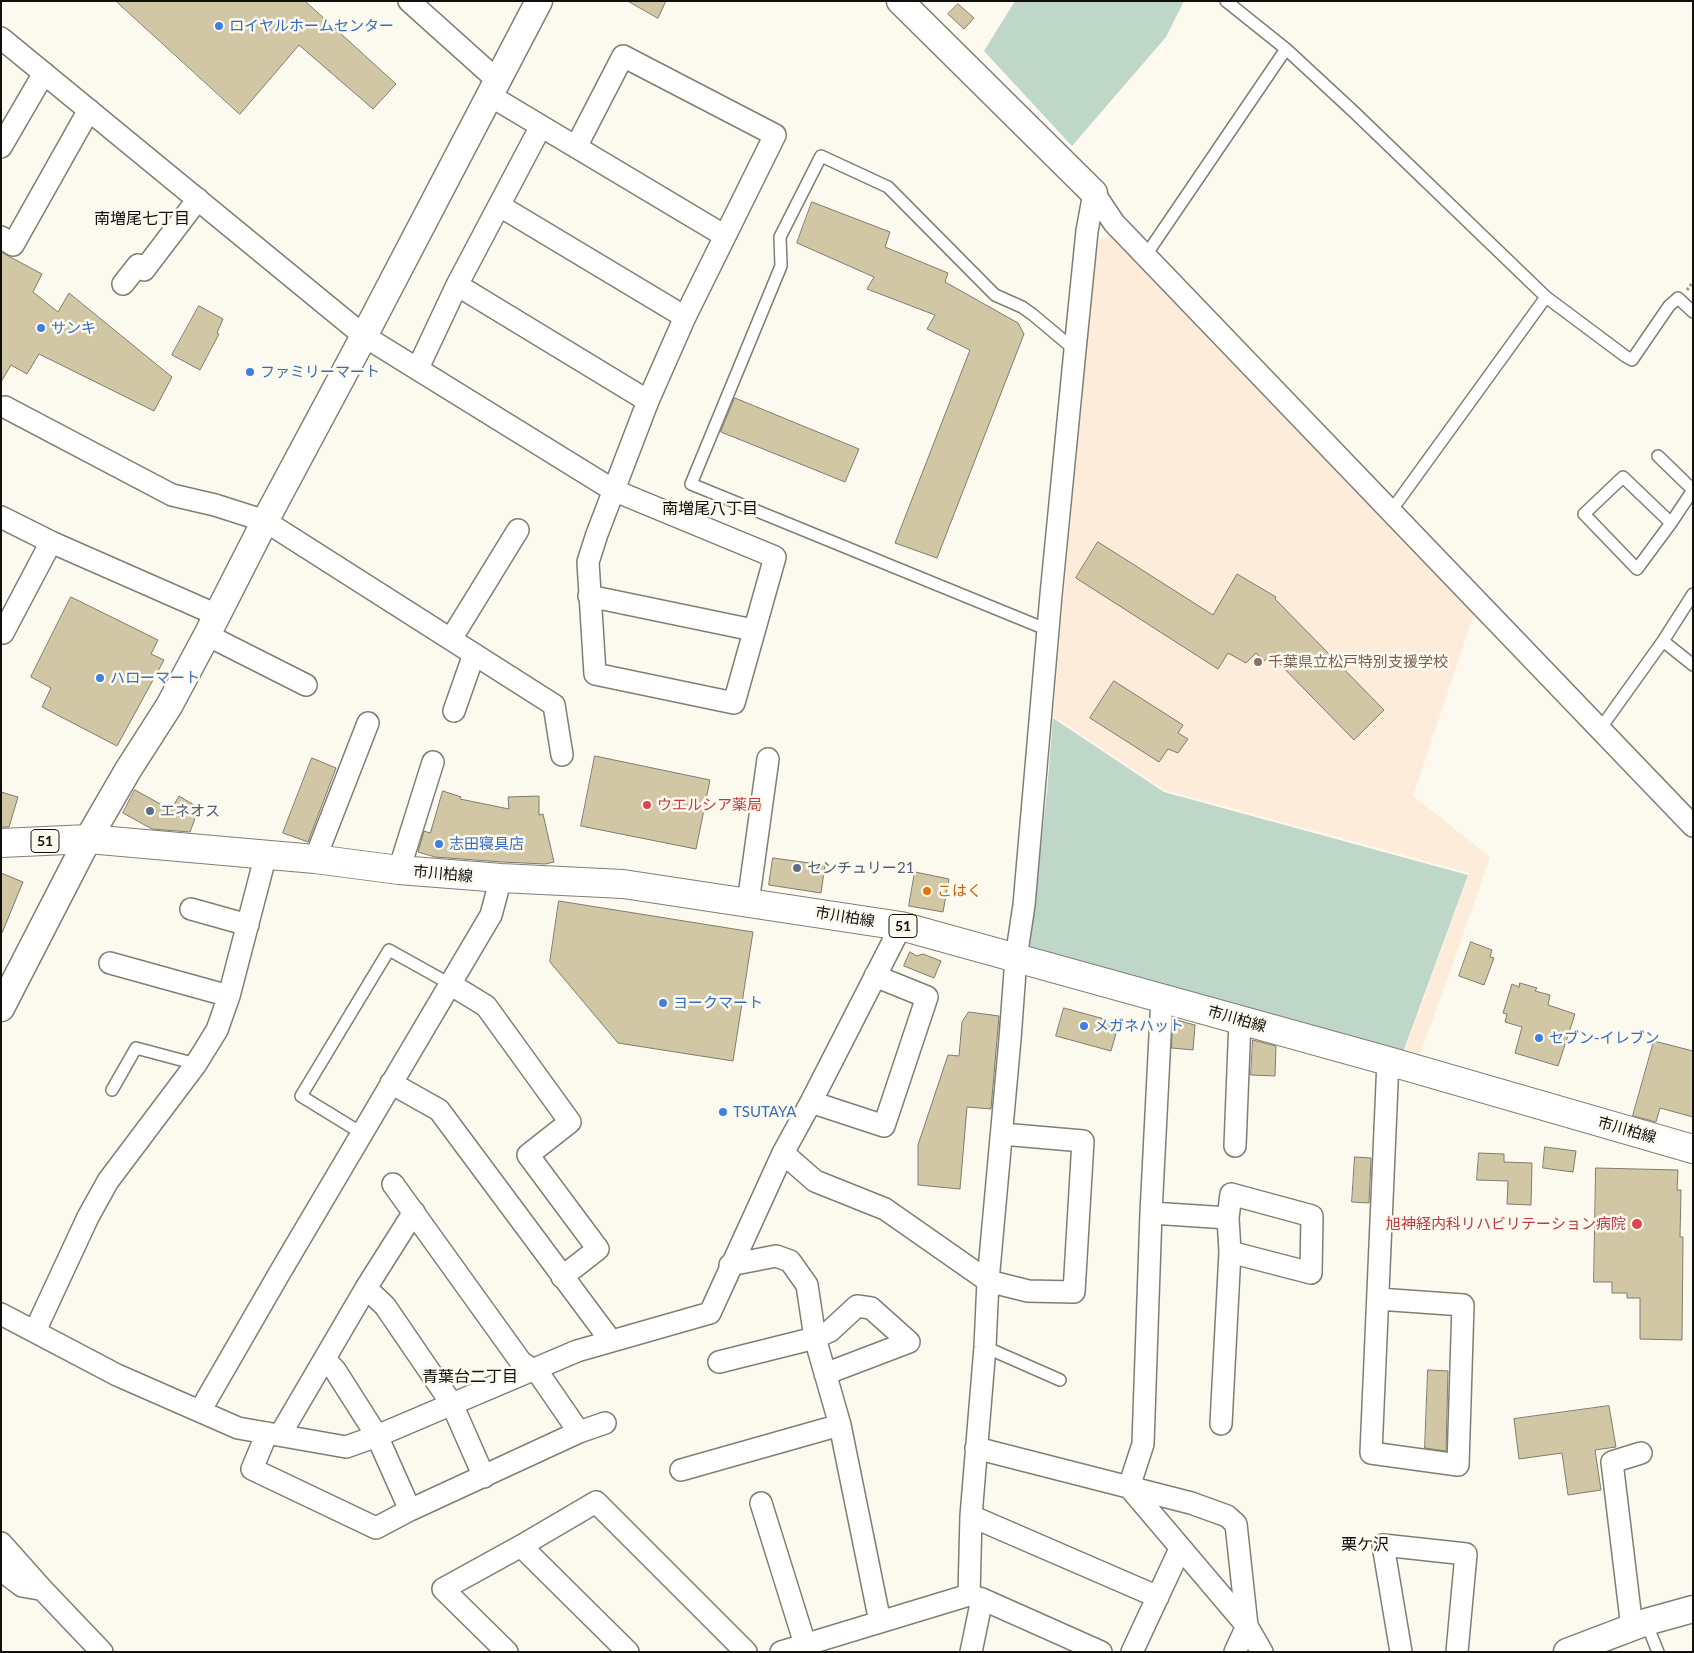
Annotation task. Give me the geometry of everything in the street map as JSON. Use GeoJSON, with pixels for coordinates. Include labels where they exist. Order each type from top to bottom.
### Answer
{"type":"FeatureCollection","features":[{"type":"Feature","properties":{"kind":"main road","name":"市川柏線"},"geometry":{"type":"LineString","coordinates":[[1,843],[88,839],[315,858],[399,870],[501,878],[623,884],[901,926],[1162,997],[1693,1149]]}},
{"type":"Feature","properties":{"kind":"street"},"geometry":{"type":"LineString","coordinates":[[409,1],[493,88],[541,126],[725,236]]}},
{"type":"Feature","properties":{"kind":"street"},"geometry":{"type":"LineString","coordinates":[[900,1],[1094,193],[1114,223],[1693,826]]}},
{"type":"Feature","properties":{"kind":"street"},"geometry":{"type":"LineString","coordinates":[[1,1008],[88,839],[128,770],[169,706],[212,625],[493,88],[532,4]]}},
{"type":"Feature","properties":{"kind":"street"},"geometry":{"type":"LineString","coordinates":[[1,38],[364,336],[613,490],[775,557],[734,703],[595,674],[588,562],[613,490],[648,401],[685,317],[775,135],[623,56],[576,148]]}},
{"type":"Feature","properties":{"kind":"street"},"geometry":{"type":"LineString","coordinates":[[1,147],[44,73]]}},
{"type":"Feature","properties":{"kind":"street"},"geometry":{"type":"LineString","coordinates":[[1,237],[13,245],[89,110]]}},
{"type":"Feature","properties":{"kind":"street"},"geometry":{"type":"LineString","coordinates":[[418,368],[457,285],[541,126]]}},
{"type":"Feature","properties":{"kind":"street"},"geometry":{"type":"LineString","coordinates":[[971,1652],[976,1597],[972,1516],[988,1281],[1016,958],[1024,905],[1075,350],[1087,231],[1094,193]]}},
{"type":"Feature","properties":{"kind":"street"},"geometry":{"type":"LineString","coordinates":[[123,284],[138,265],[144,270],[198,199]]}},
{"type":"Feature","properties":{"kind":"street"},"geometry":{"type":"LineString","coordinates":[[500,206],[685,317]]}},
{"type":"Feature","properties":{"kind":"street"},"geometry":{"type":"LineString","coordinates":[[457,285],[648,401]]}},
{"type":"Feature","properties":{"kind":"street"},"geometry":{"type":"LineString","coordinates":[[5,407],[172,495],[214,504],[265,521],[554,705],[562,755]]}},
{"type":"Feature","properties":{"kind":"street"},"geometry":{"type":"LineString","coordinates":[[1,517],[212,625],[306,685]]}},
{"type":"Feature","properties":{"kind":"street"},"geometry":{"type":"LineString","coordinates":[[451,639],[518,530]]}},
{"type":"Feature","properties":{"kind":"street"},"geometry":{"type":"LineString","coordinates":[[1,632],[3,633],[51,542]]}},
{"type":"Feature","properties":{"kind":"street"},"geometry":{"type":"LineString","coordinates":[[589,596],[753,630]]}},
{"type":"Feature","properties":{"kind":"street"},"geometry":{"type":"LineString","coordinates":[[454,711],[474,654]]}},
{"type":"Feature","properties":{"kind":"street"},"geometry":{"type":"LineString","coordinates":[[315,858],[368,723]]}},
{"type":"Feature","properties":{"kind":"street"},"geometry":{"type":"LineString","coordinates":[[748,902],[768,759]]}},
{"type":"Feature","properties":{"kind":"street"},"geometry":{"type":"LineString","coordinates":[[399,870],[433,762]]}},
{"type":"Feature","properties":{"kind":"street"},"geometry":{"type":"LineString","coordinates":[[35,1331],[88,1217],[108,1181],[196,1064],[217,1030],[229,996],[266,854]]}},
{"type":"Feature","properties":{"kind":"street"},"geometry":{"type":"LineString","coordinates":[[200,1412],[491,914],[501,878]]}},
{"type":"Feature","properties":{"kind":"street"},"geometry":{"type":"LineString","coordinates":[[191,909],[248,925]]}},
{"type":"Feature","properties":{"kind":"street"},"geometry":{"type":"LineString","coordinates":[[1,1314],[116,1375],[238,1428],[346,1447],[377,1436],[577,1351],[710,1313],[782,1153],[811,1102],[901,926]]}},
{"type":"Feature","properties":{"kind":"street"},"geometry":{"type":"LineString","coordinates":[[110,962],[229,996]]}},
{"type":"Feature","properties":{"kind":"street"},"geometry":{"type":"LineString","coordinates":[[811,1102],[884,1126],[927,996],[874,976]]}},
{"type":"Feature","properties":{"kind":"street"},"geometry":{"type":"LineString","coordinates":[[450,984],[486,1006],[570,1122],[528,1154],[598,1249],[562,1277]]}},
{"type":"Feature","properties":{"kind":"street"},"geometry":{"type":"LineString","coordinates":[[1129,1487],[1143,1444],[1150,1213],[1162,997]]}},
{"type":"Feature","properties":{"kind":"street"},"geometry":{"type":"LineString","coordinates":[[1235,1146],[1240,1020]]}},
{"type":"Feature","properties":{"kind":"street"},"geometry":{"type":"LineString","coordinates":[[1378,1299],[1463,1305],[1458,1465],[1371,1453],[1388,1061]]}},
{"type":"Feature","properties":{"kind":"street"},"geometry":{"type":"LineString","coordinates":[[391,1083],[438,1110],[611,1341]]}},
{"type":"Feature","properties":{"kind":"street"},"geometry":{"type":"LineString","coordinates":[[782,1153],[815,1181],[885,1208],[988,1281],[1028,1291],[1074,1292],[1083,1141],[1002,1134]]}},
{"type":"Feature","properties":{"kind":"street"},"geometry":{"type":"LineString","coordinates":[[393,1184],[521,1362],[540,1374],[579,1432]]}},
{"type":"Feature","properties":{"kind":"street"},"geometry":{"type":"LineString","coordinates":[[1221,1424],[1230,1252],[1228,1218],[1231,1194],[1312,1216],[1311,1273],[1230,1252]]}},
{"type":"Feature","properties":{"kind":"street"},"geometry":{"type":"LineString","coordinates":[[414,1212],[366,1288],[325,1359],[252,1469],[376,1528],[410,1510],[579,1432],[605,1422]]}},
{"type":"Feature","properties":{"kind":"street"},"geometry":{"type":"LineString","coordinates":[[1150,1213],[1228,1218]]}},
{"type":"Feature","properties":{"kind":"street"},"geometry":{"type":"LineString","coordinates":[[730,1265],[776,1256],[790,1261],[807,1285],[815,1338],[840,1425],[880,1622]]}},
{"type":"Feature","properties":{"kind":"street"},"geometry":{"type":"LineString","coordinates":[[366,1288],[385,1306],[452,1404],[484,1477]]}},
{"type":"Feature","properties":{"kind":"street"},"geometry":{"type":"LineString","coordinates":[[719,1362],[815,1338],[830,1331],[857,1306],[871,1308],[909,1342],[825,1374]]}},
{"type":"Feature","properties":{"kind":"street"},"geometry":{"type":"LineString","coordinates":[[325,1359],[335,1370],[377,1436],[410,1510]]}},
{"type":"Feature","properties":{"kind":"street"},"geometry":{"type":"LineString","coordinates":[[681,1470],[840,1425]]}},
{"type":"Feature","properties":{"kind":"street"},"geometry":{"type":"LineString","coordinates":[[976,1448],[1129,1487],[1227,1516],[1236,1524],[1247,1626],[1235,1652]]}},
{"type":"Feature","properties":{"kind":"street"},"geometry":{"type":"LineString","coordinates":[[1639,1625],[1612,1462],[1641,1453]]}},
{"type":"Feature","properties":{"kind":"street"},"geometry":{"type":"LineString","coordinates":[[1129,1487],[1247,1626],[1262,1652]]}},
{"type":"Feature","properties":{"kind":"street"},"geometry":{"type":"LineString","coordinates":[[507,1652],[444,1589],[596,1502],[746,1652]]}},
{"type":"Feature","properties":{"kind":"street"},"geometry":{"type":"LineString","coordinates":[[762,1503],[804,1644]]}},
{"type":"Feature","properties":{"kind":"street"},"geometry":{"type":"LineString","coordinates":[[972,1516],[1158,1597]]}},
{"type":"Feature","properties":{"kind":"street"},"geometry":{"type":"LineString","coordinates":[[1,1543],[42,1590],[102,1652]]}},
{"type":"Feature","properties":{"kind":"street"},"geometry":{"type":"LineString","coordinates":[[1401,1652],[1383,1545],[1466,1554],[1457,1652]]}},
{"type":"Feature","properties":{"kind":"street"},"geometry":{"type":"LineString","coordinates":[[521,1546],[628,1652]]}},
{"type":"Feature","properties":{"kind":"street"},"geometry":{"type":"LineString","coordinates":[[1132,1652],[1180,1548]]}},
{"type":"Feature","properties":{"kind":"street"},"geometry":{"type":"LineString","coordinates":[[1,1570],[22,1586],[42,1590]]}},
{"type":"Feature","properties":{"kind":"street"},"geometry":{"type":"LineString","coordinates":[[781,1652],[880,1622],[976,1597],[1079,1647],[1101,1652]]}},
{"type":"Feature","properties":{"kind":"street"},"geometry":{"type":"LineString","coordinates":[[1567,1652],[1639,1625],[1693,1609]]}},
{"type":"Feature","properties":{"kind":"lane"},"geometry":{"type":"LineString","coordinates":[[1226,1],[1286,50],[1402,157],[1546,297],[1632,360],[1669,306],[1678,298],[1693,312]]}},
{"type":"Feature","properties":{"kind":"lane"},"geometry":{"type":"LineString","coordinates":[[1146,255],[1286,50]]}},
{"type":"Feature","properties":{"kind":"lane"},"geometry":{"type":"LineString","coordinates":[[1048,630],[691,484],[781,266],[780,237],[821,156],[888,187],[995,295],[1022,307],[1075,350]]}},
{"type":"Feature","properties":{"kind":"lane"},"geometry":{"type":"LineString","coordinates":[[1391,512],[1546,297]]}},
{"type":"Feature","properties":{"kind":"lane"},"geometry":{"type":"LineString","coordinates":[[1658,456],[1693,490],[1671,523],[1637,568],[1584,514],[1623,477],[1671,523]]}},
{"type":"Feature","properties":{"kind":"lane"},"geometry":{"type":"LineString","coordinates":[[1600,729],[1693,594]]}},
{"type":"Feature","properties":{"kind":"lane"},"geometry":{"type":"LineString","coordinates":[[1662,641],[1693,665]]}},
{"type":"Feature","properties":{"kind":"lane"},"geometry":{"type":"LineString","coordinates":[[363,1134],[301,1096],[389,950],[450,984]]}},
{"type":"Feature","properties":{"kind":"lane"},"geometry":{"type":"LineString","coordinates":[[112,1090],[136,1048],[196,1064]]}},
{"type":"Feature","properties":{"kind":"lane"},"geometry":{"type":"LineString","coordinates":[[985,1347],[1060,1380]]}},
{"type":"Feature","properties":{"kind":"lane"},"geometry":{"type":"LineString","coordinates":[[1639,1625],[1658,1652]]}},
{"type":"Feature","properties":{"kind":"shaded area","name":"千葉県立松戸特別支援学校"},"geometry":{"type":"Polygon","coordinates":[[[1115,234],[1476,608],[1413,796],[1490,857],[1418,1059],[1403,1055],[1469,873],[1164,790],[1053,716],[1096,241],[1115,234]]]}},
{"type":"Feature","properties":{"kind":"green space"},"geometry":{"type":"Polygon","coordinates":[[[1015,1],[1184,1],[1166,37],[1072,146],[984,51],[1015,1]]]}},
{"type":"Feature","properties":{"kind":"green space"},"geometry":{"type":"Polygon","coordinates":[[[1053,718],[1164,792],[1468,875],[1402,1055],[1029,952],[1047,792],[1053,718]]]}},
{"type":"Feature","properties":{"kind":"building"},"geometry":{"type":"Polygon","coordinates":[[[116,1],[305,1],[396,84],[373,109],[299,45],[240,114],[116,1]]]}},
{"type":"Feature","properties":{"kind":"building"},"geometry":{"type":"Polygon","coordinates":[[[628,1],[666,1],[658,18],[628,1]]]}},
{"type":"Feature","properties":{"kind":"building"},"geometry":{"type":"Polygon","coordinates":[[[958,4],[974,18],[964,29],[948,14],[958,4]]]}},
{"type":"Feature","properties":{"kind":"building"},"geometry":{"type":"Polygon","coordinates":[[[812,202],[890,232],[885,247],[948,273],[945,282],[1018,323],[1024,334],[937,558],[895,543],[970,350],[927,329],[935,315],[867,289],[874,277],[797,243],[812,202]]]}},
{"type":"Feature","properties":{"kind":"building"},"geometry":{"type":"Polygon","coordinates":[[[1,252],[42,274],[33,292],[58,312],[69,293],[172,377],[154,411],[39,354],[27,374],[11,365],[1,382],[1,252]]]}},
{"type":"Feature","properties":{"kind":"building"},"geometry":{"type":"Polygon","coordinates":[[[199,306],[223,319],[217,333],[219,334],[200,370],[172,355],[199,306]]]}},
{"type":"Feature","properties":{"kind":"building"},"geometry":{"type":"Polygon","coordinates":[[[735,398],[859,449],[845,482],[721,432],[735,398]]]}},
{"type":"Feature","properties":{"kind":"building"},"geometry":{"type":"Polygon","coordinates":[[[1098,542],[1213,615],[1237,574],[1276,597],[1275,599],[1384,710],[1354,740],[1271,655],[1264,661],[1256,653],[1246,663],[1228,653],[1218,669],[1076,578],[1098,542]]]}},
{"type":"Feature","properties":{"kind":"building"},"geometry":{"type":"Polygon","coordinates":[[[71,597],[158,640],[151,654],[164,660],[117,746],[42,707],[51,688],[31,677],[71,597]]]}},
{"type":"Feature","properties":{"kind":"building"},"geometry":{"type":"Polygon","coordinates":[[[1114,681],[1183,725],[1178,733],[1188,739],[1178,753],[1168,749],[1159,762],[1090,718],[1114,681]]]}},
{"type":"Feature","properties":{"kind":"building"},"geometry":{"type":"Polygon","coordinates":[[[595,756],[710,780],[696,849],[581,826],[595,756]]]}},
{"type":"Feature","properties":{"kind":"building"},"geometry":{"type":"Polygon","coordinates":[[[312,758],[336,768],[308,842],[283,833],[312,758]]]}},
{"type":"Feature","properties":{"kind":"building"},"geometry":{"type":"Polygon","coordinates":[[[135,790],[171,810],[179,796],[199,808],[190,832],[152,829],[123,813],[135,790]]]}},
{"type":"Feature","properties":{"kind":"building"},"geometry":{"type":"Polygon","coordinates":[[[443,791],[461,797],[460,799],[509,809],[508,797],[539,796],[539,815],[543,814],[554,862],[545,864],[502,862],[435,857],[418,852],[424,831],[430,833],[443,791]]]}},
{"type":"Feature","properties":{"kind":"building"},"geometry":{"type":"Polygon","coordinates":[[[1,792],[18,797],[9,827],[1,827],[1,792]]]}},
{"type":"Feature","properties":{"kind":"building"},"geometry":{"type":"Polygon","coordinates":[[[773,858],[825,865],[821,893],[769,885],[773,858]]]}},
{"type":"Feature","properties":{"kind":"building"},"geometry":{"type":"Polygon","coordinates":[[[915,872],[949,879],[943,912],[909,906],[915,872]]]}},
{"type":"Feature","properties":{"kind":"building"},"geometry":{"type":"Polygon","coordinates":[[[1,873],[23,882],[2,933],[1,933],[1,873]]]}},
{"type":"Feature","properties":{"kind":"building","name":"ヨークマート"},"geometry":{"type":"Polygon","coordinates":[[[559,901],[753,932],[733,1061],[618,1043],[550,962],[559,901]]]}},
{"type":"Feature","properties":{"kind":"building"},"geometry":{"type":"Polygon","coordinates":[[[1471,942],[1492,950],[1490,957],[1494,958],[1484,985],[1459,976],[1471,942]]]}},
{"type":"Feature","properties":{"kind":"building"},"geometry":{"type":"Polygon","coordinates":[[[910,952],[917,956],[923,954],[941,961],[934,978],[904,966],[910,952]]]}},
{"type":"Feature","properties":{"kind":"building"},"geometry":{"type":"Polygon","coordinates":[[[1520,983],[1537,988],[1535,991],[1550,995],[1548,1005],[1575,1014],[1558,1066],[1515,1053],[1522,1027],[1505,1022],[1507,1014],[1503,1013],[1512,984],[1519,987],[1520,983]]]}},
{"type":"Feature","properties":{"kind":"building"},"geometry":{"type":"Polygon","coordinates":[[[1064,1008],[1119,1023],[1111,1051],[1056,1036],[1064,1008]]]}},
{"type":"Feature","properties":{"kind":"building"},"geometry":{"type":"Polygon","coordinates":[[[969,1012],[999,1016],[991,1109],[967,1107],[960,1189],[918,1185],[918,1145],[948,1055],[959,1056],[962,1022],[969,1012]]]}},
{"type":"Feature","properties":{"kind":"building"},"geometry":{"type":"Polygon","coordinates":[[[1173,1019],[1195,1025],[1193,1050],[1172,1048],[1173,1019]]]}},
{"type":"Feature","properties":{"kind":"building"},"geometry":{"type":"Polygon","coordinates":[[[1253,1040],[1276,1046],[1275,1076],[1251,1075],[1253,1040]]]}},
{"type":"Feature","properties":{"kind":"building"},"geometry":{"type":"Polygon","coordinates":[[[1654,1041],[1693,1051],[1693,1117],[1660,1108],[1656,1122],[1633,1116],[1654,1041]]]}},
{"type":"Feature","properties":{"kind":"building"},"geometry":{"type":"Polygon","coordinates":[[[1545,1147],[1576,1151],[1573,1172],[1543,1168],[1545,1147]]]}},
{"type":"Feature","properties":{"kind":"building"},"geometry":{"type":"Polygon","coordinates":[[[1479,1153],[1504,1154],[1504,1162],[1532,1163],[1531,1205],[1507,1204],[1508,1181],[1477,1180],[1479,1153]]]}},
{"type":"Feature","properties":{"kind":"building"},"geometry":{"type":"Polygon","coordinates":[[[1355,1157],[1371,1158],[1369,1203],[1352,1202],[1355,1157]]]}},
{"type":"Feature","properties":{"kind":"building"},"geometry":{"type":"Polygon","coordinates":[[[1596,1168],[1678,1170],[1677,1190],[1681,1190],[1680,1237],[1683,1237],[1682,1340],[1640,1339],[1640,1298],[1627,1298],[1627,1293],[1612,1293],[1612,1282],[1594,1282],[1596,1168]]]}},
{"type":"Feature","properties":{"kind":"building"},"geometry":{"type":"Polygon","coordinates":[[[1428,1370],[1448,1371],[1446,1451],[1425,1448],[1428,1370]]]}},
{"type":"Feature","properties":{"kind":"building"},"geometry":{"type":"Polygon","coordinates":[[[1609,1406],[1616,1447],[1595,1450],[1601,1490],[1568,1495],[1562,1453],[1519,1459],[1514,1419],[1609,1406]]]}},
{"type":"Feature","properties":{"kind":"place","name":"ロイヤルホームセンター"},"geometry":{"type":"Point","coordinates":[219,26]}},
{"type":"Feature","properties":{"kind":"place","name":"サンキ"},"geometry":{"type":"Point","coordinates":[41,328]}},
{"type":"Feature","properties":{"kind":"place","name":"ファミリーマート"},"geometry":{"type":"Point","coordinates":[250,372]}},
{"type":"Feature","properties":{"kind":"place","name":"千葉県立松戸特別支援学校"},"geometry":{"type":"Point","coordinates":[1258,662]}},
{"type":"Feature","properties":{"kind":"place","name":"ハローマート"},"geometry":{"type":"Point","coordinates":[100,678]}},
{"type":"Feature","properties":{"kind":"place","name":"ウエルシア薬局"},"geometry":{"type":"Point","coordinates":[647,805]}},
{"type":"Feature","properties":{"kind":"place","name":"エネオス"},"geometry":{"type":"Point","coordinates":[150,811]}},
{"type":"Feature","properties":{"kind":"place","name":"志田寝具店"},"geometry":{"type":"Point","coordinates":[439,844]}},
{"type":"Feature","properties":{"kind":"place","name":"センチュリー21"},"geometry":{"type":"Point","coordinates":[797,868]}},
{"type":"Feature","properties":{"kind":"place","name":"こはく"},"geometry":{"type":"Point","coordinates":[927,891]}},
{"type":"Feature","properties":{"kind":"place","name":"ヨークマート"},"geometry":{"type":"Point","coordinates":[663,1003]}},
{"type":"Feature","properties":{"kind":"place","name":"メガネハット"},"geometry":{"type":"Point","coordinates":[1084,1026]}},
{"type":"Feature","properties":{"kind":"place","name":"セブン-イレブン"},"geometry":{"type":"Point","coordinates":[1539,1038]}},
{"type":"Feature","properties":{"kind":"place","name":"TSUTAYA"},"geometry":{"type":"Point","coordinates":[723,1112]}},
{"type":"Feature","properties":{"kind":"place","name":"旭神経内科リハビリテーション病院"},"geometry":{"type":"Point","coordinates":[1637,1224]}},
{"type":"Feature","properties":{"kind":"district","name":"南増尾七丁目"},"geometry":{"type":"Point","coordinates":[142,219]}},
{"type":"Feature","properties":{"kind":"district","name":"南増尾八丁目"},"geometry":{"type":"Point","coordinates":[710,509]}},
{"type":"Feature","properties":{"kind":"district","name":"青葉台二丁目"},"geometry":{"type":"Point","coordinates":[470,1377]}},
{"type":"Feature","properties":{"kind":"district","name":"栗ケ沢"},"geometry":{"type":"Point","coordinates":[1365,1545]}}]}
